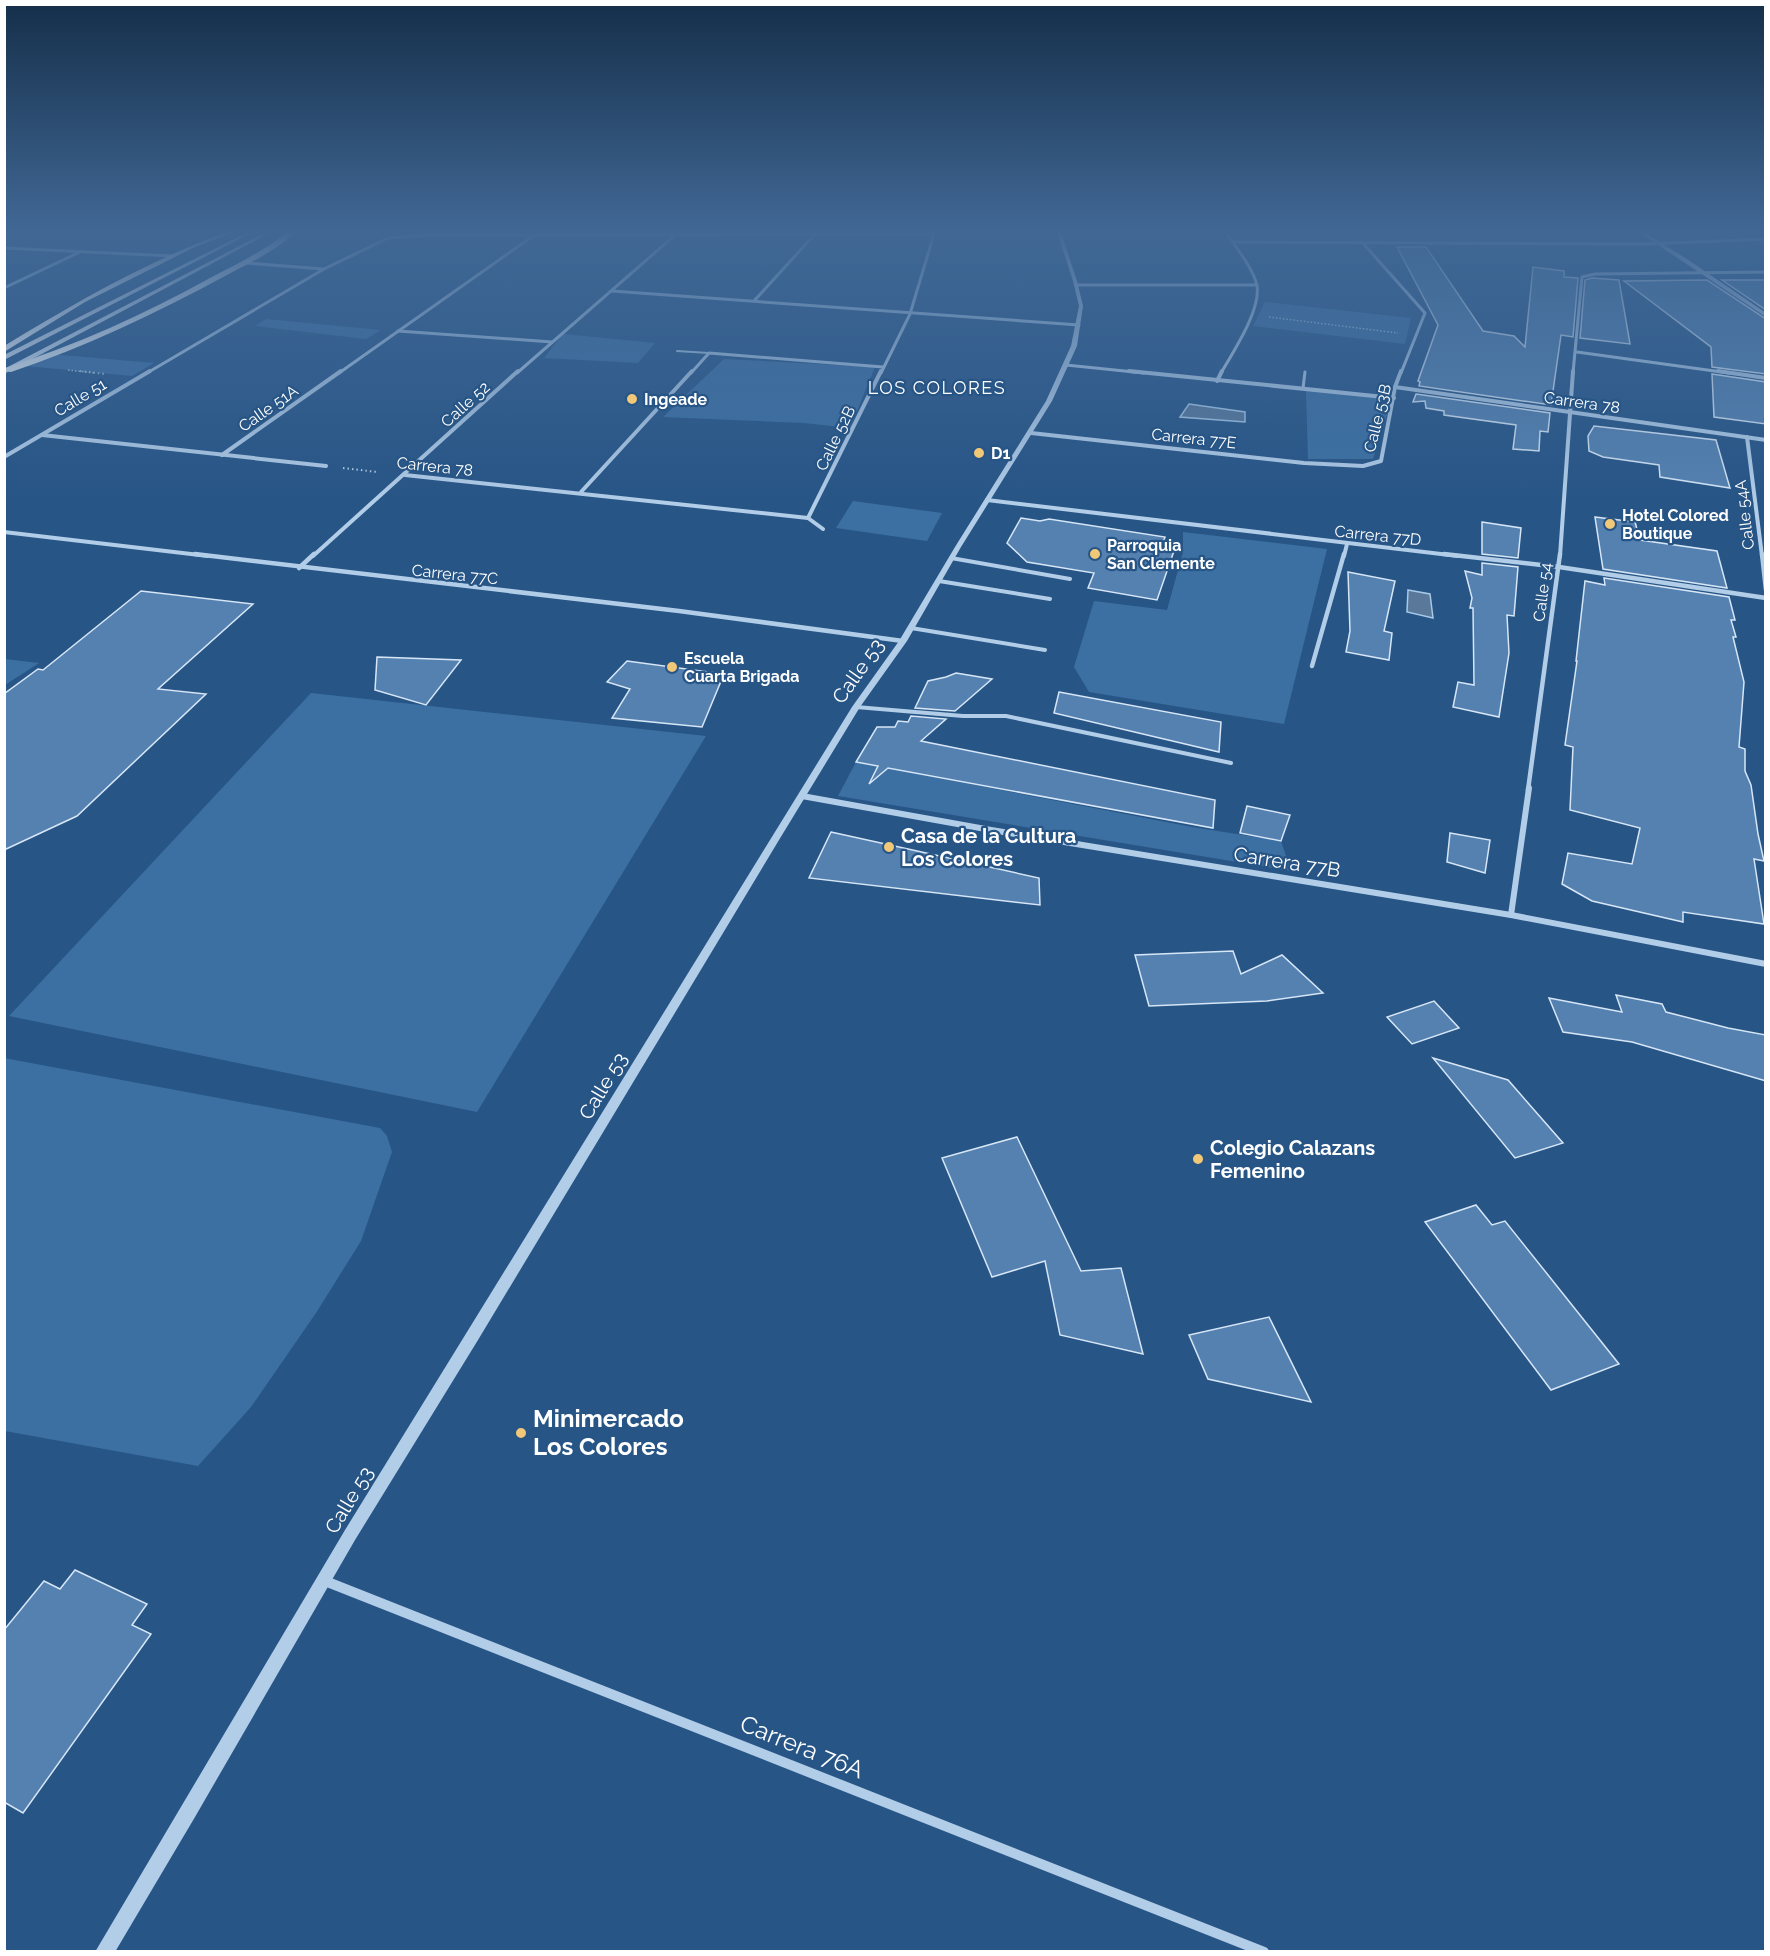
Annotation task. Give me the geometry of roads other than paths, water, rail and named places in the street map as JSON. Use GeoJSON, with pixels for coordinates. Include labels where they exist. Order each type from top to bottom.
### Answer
{"type":"FeatureCollection","features":[{"type":"Feature","properties":{"kind":"main road"},"geometry":{"type":"LineString","coordinates":[[4,350],[52,320]]}},
{"type":"Feature","properties":{"kind":"main road"},"geometry":{"type":"LineString","coordinates":[[4,358],[80,320]]}},
{"type":"Feature","properties":{"kind":"main road"},"geometry":{"type":"LineString","coordinates":[[6,371],[101,320]]}},
{"type":"Feature","properties":{"kind":"main road"},"geometry":{"type":"LineString","coordinates":[[6,371],[53,355],[130,320]]}},
{"type":"Feature","properties":{"kind":"street","name":"Calle 51"},"geometry":{"type":"LineString","coordinates":[[4,457],[235,320]]}},
{"type":"Feature","properties":{"kind":"street","name":"Calle 51A"},"geometry":{"type":"LineString","coordinates":[[222,455],[413,320]]}},
{"type":"Feature","properties":{"kind":"street","name":"Calle 52"},"geometry":{"type":"LineString","coordinates":[[299,568],[578,320]]}},
{"type":"Feature","properties":{"kind":"street","name":"Calle 52B"},"geometry":{"type":"LineString","coordinates":[[808,518],[907,320]]}},
{"type":"Feature","properties":{"kind":"street"},"geometry":{"type":"LineString","coordinates":[[1016,320],[1079,324]]}},
{"type":"Feature","properties":{"kind":"street","name":"Calle 53"},"geometry":{"type":"LineString","coordinates":[[104,1952],[325,1581],[350,1535],[856,707],[903,641],[951,558],[1031,432],[1066,365],[1079,320]]}},
{"type":"Feature","properties":{"kind":"street"},"geometry":{"type":"LineString","coordinates":[[1217,381],[1247,320]]}},
{"type":"Feature","properties":{"kind":"street","name":"Calle 53B"},"geometry":{"type":"LineString","coordinates":[[1355,466],[1368,466],[1381,461],[1395,387],[1422,320]]}},
{"type":"Feature","properties":{"kind":"street","name":"Calle 54"},"geometry":{"type":"LineString","coordinates":[[1511,915],[1559,567],[1579,320]]}},
{"type":"Feature","properties":{"kind":"street"},"geometry":{"type":"LineString","coordinates":[[398,331],[552,342]]}},
{"type":"Feature","properties":{"kind":"street"},"geometry":{"type":"LineString","coordinates":[[1577,352],[1766,378]]}},
{"type":"Feature","properties":{"kind":"street"},"geometry":{"type":"LineString","coordinates":[[581,492],[709,353],[883,367]]}},
{"type":"Feature","properties":{"kind":"street"},"geometry":{"type":"LineString","coordinates":[[1066,365],[1394,398]]}},
{"type":"Feature","properties":{"kind":"street","name":"Carrera 78"},"geometry":{"type":"LineString","coordinates":[[1395,387],[1766,440]]}},
{"type":"Feature","properties":{"kind":"street","name":"Carrera 77E"},"geometry":{"type":"LineString","coordinates":[[1031,432],[1304,463],[1355,466]]}},
{"type":"Feature","properties":{"kind":"street"},"geometry":{"type":"LineString","coordinates":[[42,435],[326,466]]}},
{"type":"Feature","properties":{"kind":"street","name":"Calle 54A"},"geometry":{"type":"LineString","coordinates":[[1747,437],[1766,590]]}},
{"type":"Feature","properties":{"kind":"street","name":"Carrera 78"},"geometry":{"type":"LineString","coordinates":[[405,475],[808,518],[823,529]]}},
{"type":"Feature","properties":{"kind":"street","name":"Carrera 77D"},"geometry":{"type":"LineString","coordinates":[[987,500],[1347,544],[1559,567],[1766,598]]}},
{"type":"Feature","properties":{"kind":"street","name":"Carrera 77C"},"geometry":{"type":"LineString","coordinates":[[4,532],[679,611],[903,641]]}},
{"type":"Feature","properties":{"kind":"street"},"geometry":{"type":"LineString","coordinates":[[1312,666],[1347,544]]}},
{"type":"Feature","properties":{"kind":"street","name":"Carrera 77B"},"geometry":{"type":"LineString","coordinates":[[802,796],[991,830],[1511,915],[1766,964]]}},
{"type":"Feature","properties":{"kind":"street","name":"Carrera 76A"},"geometry":{"type":"LineString","coordinates":[[325,1581],[1264,1952]]}},
{"type":"Feature","properties":{"kind":"lane"},"geometry":{"type":"LineString","coordinates":[[677,351],[709,353]]}},
{"type":"Feature","properties":{"kind":"lane"},"geometry":{"type":"LineString","coordinates":[[1303,388],[1305,372]]}},
{"type":"Feature","properties":{"kind":"lane"},"geometry":{"type":"LineString","coordinates":[[951,558],[1070,579]]}},
{"type":"Feature","properties":{"kind":"lane"},"geometry":{"type":"LineString","coordinates":[[939,581],[1050,599]]}},
{"type":"Feature","properties":{"kind":"lane"},"geometry":{"type":"LineString","coordinates":[[911,628],[1045,650]]}},
{"type":"Feature","properties":{"kind":"lane"},"geometry":{"type":"LineString","coordinates":[[856,707],[963,716],[1006,716],[1231,763]]}},
{"type":"Feature","properties":{"kind":"place","name":"Ingeade"},"geometry":{"type":"Point","coordinates":[632,399]}},
{"type":"Feature","properties":{"kind":"place","name":"D1"},"geometry":{"type":"Point","coordinates":[979,453]}},
{"type":"Feature","properties":{"kind":"place","name":"Hotel Colored Boutique"},"geometry":{"type":"Point","coordinates":[1610,524]}},
{"type":"Feature","properties":{"kind":"place","name":"Parroquia San Clemente"},"geometry":{"type":"Point","coordinates":[1095,554]}},
{"type":"Feature","properties":{"kind":"place","name":"Escuela Cuarta Brigada"},"geometry":{"type":"Point","coordinates":[672,667]}},
{"type":"Feature","properties":{"kind":"place","name":"Casa de la Cultura Los Colores"},"geometry":{"type":"Point","coordinates":[889,847]}},
{"type":"Feature","properties":{"kind":"place","name":"Colegio Calazans Femenino"},"geometry":{"type":"Point","coordinates":[1198,1159]}},
{"type":"Feature","properties":{"kind":"place","name":"Minimercado Los Colores"},"geometry":{"type":"Point","coordinates":[521,1433]}},
{"type":"Feature","properties":{"kind":"district","name":"LOS COLORES"},"geometry":{"type":"Point","coordinates":[937,388]}}]}
